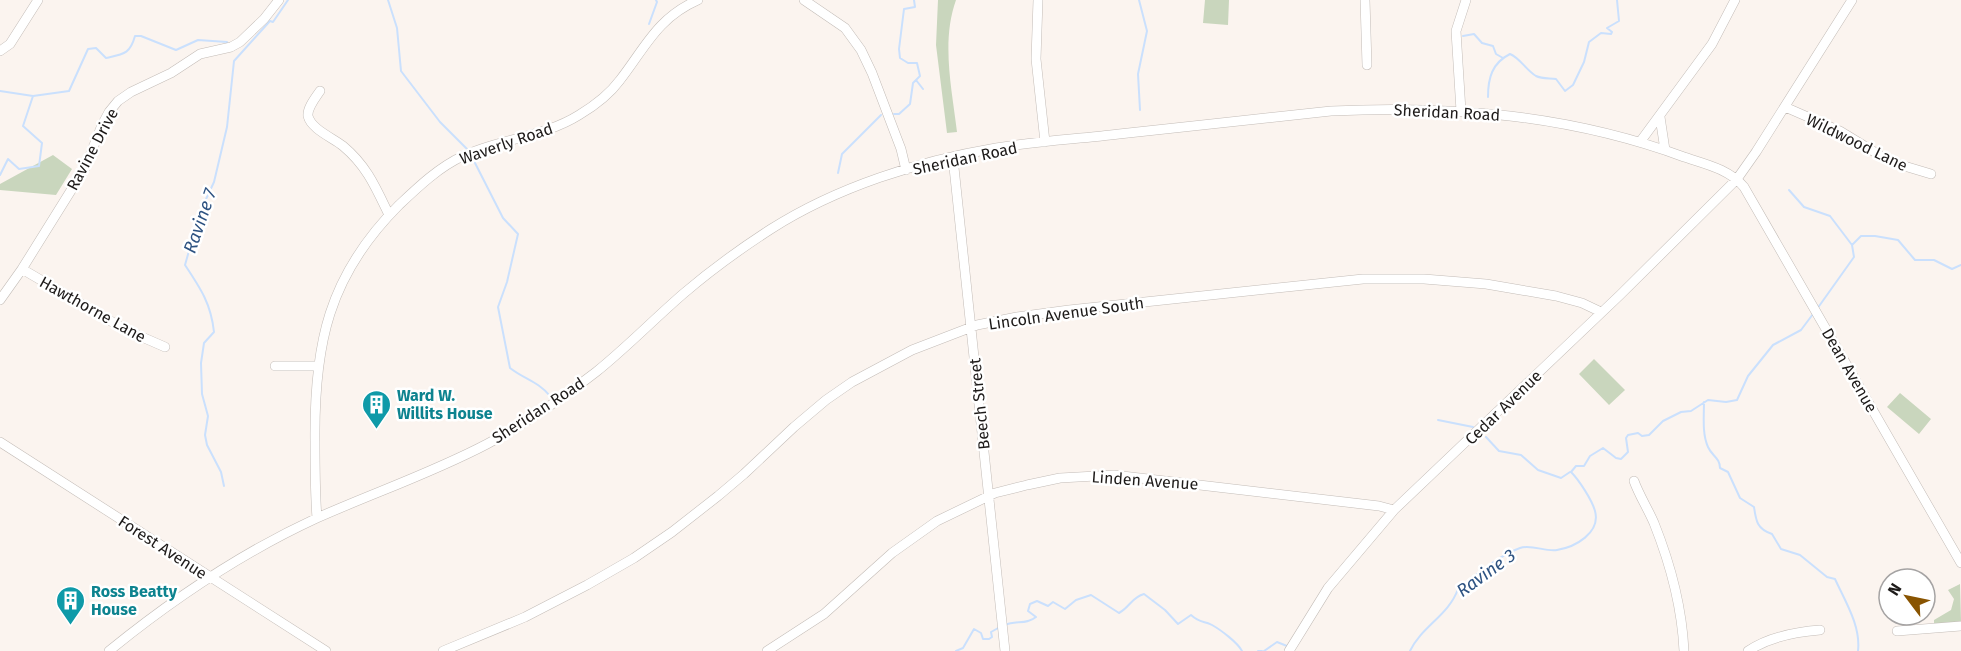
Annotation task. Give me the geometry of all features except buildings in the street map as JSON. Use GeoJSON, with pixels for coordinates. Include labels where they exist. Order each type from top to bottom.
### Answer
{"type":"FeatureCollection","features":[{"type":"Feature","properties":{"kind":"street"},"geometry":{"type":"LineString","coordinates":[[0,51],[10,44],[38,0]]}},
{"type":"Feature","properties":{"kind":"street","name":"Ravine Drive"},"geometry":{"type":"LineString","coordinates":[[0,300],[85,168],[102,125],[118,101],[131,92],[171,73],[200,54],[231,47],[240,42],[264,19],[279,0]]}},
{"type":"Feature","properties":{"kind":"street","name":"Waverly Road"},"geometry":{"type":"LineString","coordinates":[[317,518],[315,418],[317,366],[325,329],[343,280],[368,241],[389,215],[445,167],[485,148],[550,129],[577,117],[601,100],[620,81],[656,31],[680,10],[698,0]]}},
{"type":"Feature","properties":{"kind":"street"},"geometry":{"type":"LineString","coordinates":[[804,0],[845,28],[861,50],[872,72],[901,149],[906,170]]}},
{"type":"Feature","properties":{"kind":"street"},"geometry":{"type":"LineString","coordinates":[[1038,0],[1036,59],[1045,142]]}},
{"type":"Feature","properties":{"kind":"street"},"geometry":{"type":"LineString","coordinates":[[1365,0],[1367,65]]}},
{"type":"Feature","properties":{"kind":"street"},"geometry":{"type":"LineString","coordinates":[[1461,111],[1456,31],[1466,0]]}},
{"type":"Feature","properties":{"kind":"street"},"geometry":{"type":"LineString","coordinates":[[1640,142],[1712,44],[1735,0]]}},
{"type":"Feature","properties":{"kind":"street"},"geometry":{"type":"LineString","coordinates":[[1737,179],[1852,0]]}},
{"type":"Feature","properties":{"kind":"street"},"geometry":{"type":"LineString","coordinates":[[320,91],[309,110],[309,119],[365,168],[389,215]]}},
{"type":"Feature","properties":{"kind":"street","name":"Wildwood Lane"},"geometry":{"type":"LineString","coordinates":[[1785,106],[1794,112],[1824,122],[1891,162],[1931,174]]}},
{"type":"Feature","properties":{"kind":"street","name":"Sheridan Road"},"geometry":{"type":"LineString","coordinates":[[108,651],[164,608],[210,577],[317,518],[447,463],[533,417],[598,371],[685,293],[726,260],[774,227],[853,186],[906,170],[999,148],[1045,142],[1331,111],[1414,108],[1531,118],[1581,127],[1665,150],[1725,172],[1737,179]]}},
{"type":"Feature","properties":{"kind":"street"},"geometry":{"type":"LineString","coordinates":[[1660,117],[1665,150]]}},
{"type":"Feature","properties":{"kind":"street","name":"Beech Street"},"geometry":{"type":"LineString","coordinates":[[953,158],[1005,651]]}},
{"type":"Feature","properties":{"kind":"street","name":"Dean Avenue"},"geometry":{"type":"LineString","coordinates":[[1737,179],[1744,187],[1961,563]]}},
{"type":"Feature","properties":{"kind":"street","name":"Cedar Avenue"},"geometry":{"type":"LineString","coordinates":[[1289,651],[1345,566],[1394,510],[1737,179]]}},
{"type":"Feature","properties":{"kind":"street","name":"Hawthorne Lane"},"geometry":{"type":"LineString","coordinates":[[22,269],[126,330],[165,347]]}},
{"type":"Feature","properties":{"kind":"street","name":"Lincoln Avenue South"},"geometry":{"type":"LineString","coordinates":[[443,651],[525,617],[634,558],[672,532],[717,496],[744,474],[794,426],[852,382],[912,350],[970,328],[1017,317],[1069,310],[1363,279],[1424,279],[1486,284],[1556,296],[1582,303],[1601,312]]}},
{"type":"Feature","properties":{"kind":"street"},"geometry":{"type":"LineString","coordinates":[[275,366],[317,366]]}},
{"type":"Feature","properties":{"kind":"street","name":"Forest Avenue"},"geometry":{"type":"LineString","coordinates":[[0,442],[326,651]]}},
{"type":"Feature","properties":{"kind":"street","name":"Linden Avenue"},"geometry":{"type":"LineString","coordinates":[[767,651],[825,614],[906,542],[937,521],[989,497],[1027,485],[1060,478],[1114,475],[1247,489],[1394,510]]}},
{"type":"Feature","properties":{"kind":"street"},"geometry":{"type":"LineString","coordinates":[[1634,481],[1667,559],[1676,592],[1684,651]]}},
{"type":"Feature","properties":{"kind":"street"},"geometry":{"type":"LineString","coordinates":[[1897,632],[1961,626]]}},
{"type":"Feature","properties":{"kind":"street"},"geometry":{"type":"LineString","coordinates":[[1748,651],[1773,638],[1802,631],[1820,630]]}},
{"type":"Feature","properties":{"kind":"green space"},"geometry":{"type":"Polygon","coordinates":[[[938,0],[956,0],[948,49],[957,132],[947,133],[936,45],[938,0]]]}},
{"type":"Feature","properties":{"kind":"green space"},"geometry":{"type":"Polygon","coordinates":[[[1205,0],[1229,0],[1228,25],[1203,23],[1205,0]]]}},
{"type":"Feature","properties":{"kind":"green space"},"geometry":{"type":"Polygon","coordinates":[[[53,155],[72,169],[56,195],[0,190],[0,184],[53,155]]]}},
{"type":"Feature","properties":{"kind":"green space"},"geometry":{"type":"Polygon","coordinates":[[[1594,359],[1625,390],[1609,405],[1579,374],[1594,359]]]}},
{"type":"Feature","properties":{"kind":"green space"},"geometry":{"type":"Polygon","coordinates":[[[1900,393],[1931,419],[1919,434],[1887,407],[1900,393]]]}},
{"type":"Feature","properties":{"kind":"green space"},"geometry":{"type":"Polygon","coordinates":[[[1960,584],[1961,622],[1937,625],[1937,618],[1951,610],[1954,599],[1948,590],[1960,584]]]}},
{"type":"Feature","properties":{"kind":"waterway","name":"Ravine 7"},"geometry":{"type":"LineString","coordinates":[[224,486],[221,472],[207,445],[205,435],[208,416],[202,394],[201,363],[204,343],[214,332],[213,322],[204,297],[185,265],[200,212],[214,182],[227,127],[234,61],[270,21],[273,22],[288,0]]}},
{"type":"Feature","properties":{"kind":"waterway","name":"Ravine 7"},"geometry":{"type":"LineString","coordinates":[[388,0],[397,28],[401,71],[440,122],[468,150]]}},
{"type":"Feature","properties":{"kind":"waterway","name":"Ravine 7"},"geometry":{"type":"LineString","coordinates":[[649,24],[656,0]]}},
{"type":"Feature","properties":{"kind":"waterway"},"geometry":{"type":"LineString","coordinates":[[894,114],[899,114],[910,104],[913,83],[920,76],[917,63],[908,63],[900,58],[899,49],[904,9],[915,7],[914,0]]}},
{"type":"Feature","properties":{"kind":"waterway"},"geometry":{"type":"LineString","coordinates":[[1139,0],[1147,31],[1138,74],[1140,110]]}},
{"type":"Feature","properties":{"kind":"waterway"},"geometry":{"type":"LineString","coordinates":[[1488,97],[1492,72],[1499,62],[1510,54],[1536,76],[1556,79],[1565,91],[1573,85],[1584,62],[1589,42],[1601,33],[1611,34],[1612,32],[1607,28],[1619,21],[1617,0]]}},
{"type":"Feature","properties":{"kind":"waterway"},"geometry":{"type":"LineString","coordinates":[[1463,36],[1474,34],[1482,43],[1493,46],[1496,54],[1503,58]]}},
{"type":"Feature","properties":{"kind":"waterway","name":"Ravine 7"},"geometry":{"type":"LineString","coordinates":[[0,175],[8,159],[19,169],[39,166],[42,143],[23,126],[33,96],[69,91],[88,49],[96,48],[106,58],[117,55],[128,50],[135,36],[141,36],[176,50],[198,40],[227,42]]}},
{"type":"Feature","properties":{"kind":"waterway"},"geometry":{"type":"LineString","coordinates":[[916,80],[923,89]]}},
{"type":"Feature","properties":{"kind":"waterway","name":"Ravine 7"},"geometry":{"type":"LineString","coordinates":[[0,91],[33,96]]}},
{"type":"Feature","properties":{"kind":"waterway"},"geometry":{"type":"LineString","coordinates":[[838,173],[842,154],[881,115]]}},
{"type":"Feature","properties":{"kind":"waterway","name":"Ravine 7"},"geometry":{"type":"LineString","coordinates":[[474,161],[503,218],[518,234],[507,282],[498,307],[510,368],[541,387],[550,396]]}},
{"type":"Feature","properties":{"kind":"waterway"},"geometry":{"type":"LineString","coordinates":[[1789,190],[1804,207],[1830,216],[1852,245]]}},
{"type":"Feature","properties":{"kind":"waterway","name":"Ravine 3"},"geometry":{"type":"LineString","coordinates":[[1817,309],[1854,257],[1852,245],[1861,236],[1898,240],[1915,260],[1934,260],[1952,269],[1961,265]]}},
{"type":"Feature","properties":{"kind":"waterway","name":"Ravine 3"},"geometry":{"type":"LineString","coordinates":[[1410,651],[1421,635],[1442,614],[1458,589],[1495,561],[1520,548],[1534,547],[1553,550],[1571,546],[1585,538],[1596,519],[1591,501],[1571,472],[1576,466],[1584,466],[1590,456],[1603,448],[1621,459],[1628,452],[1626,438],[1628,435],[1638,433],[1642,436],[1649,435],[1663,421],[1681,412],[1691,411],[1708,400],[1726,402],[1737,400],[1748,376],[1773,345],[1801,330],[1813,314]]}},
{"type":"Feature","properties":{"kind":"waterway","name":"Ravine 3"},"geometry":{"type":"LineString","coordinates":[[1704,402],[1706,442],[1719,462],[1720,468],[1728,472],[1740,498],[1754,507],[1758,524],[1763,530],[1772,534],[1781,549],[1800,555],[1827,577],[1835,579],[1855,623],[1858,651]]}},
{"type":"Feature","properties":{"kind":"waterway"},"geometry":{"type":"LineString","coordinates":[[1438,420],[1473,427]]}},
{"type":"Feature","properties":{"kind":"waterway"},"geometry":{"type":"LineString","coordinates":[[1486,437],[1499,451],[1521,455],[1538,470],[1561,478],[1570,472]]}},
{"type":"Feature","properties":{"kind":"waterway","name":"Ravine 3"},"geometry":{"type":"LineString","coordinates":[[1005,625],[1028,621],[1036,617],[1028,611],[1030,604],[1037,601],[1048,606],[1053,602],[1065,609],[1076,600],[1091,595],[1119,613],[1137,597],[1144,594],[1165,610],[1178,624],[1191,615],[1220,630],[1242,651]]}},
{"type":"Feature","properties":{"kind":"waterway","name":"Ravine 3"},"geometry":{"type":"LineString","coordinates":[[956,651],[963,648],[974,629],[981,633],[983,639],[989,639],[992,637],[991,632],[1000,627]]}},
{"type":"Feature","properties":{"kind":"waterway","name":"Ravine 3"},"geometry":{"type":"LineString","coordinates":[[1264,651],[1277,642],[1287,646]]}},
{"type":"Feature","properties":{"kind":"place","name":"Ward W. Willits House"},"geometry":{"type":"Point","coordinates":[376,430]}},
{"type":"Feature","properties":{"kind":"place","name":"Ross Beatty House"},"geometry":{"type":"Point","coordinates":[70,626]}}]}
